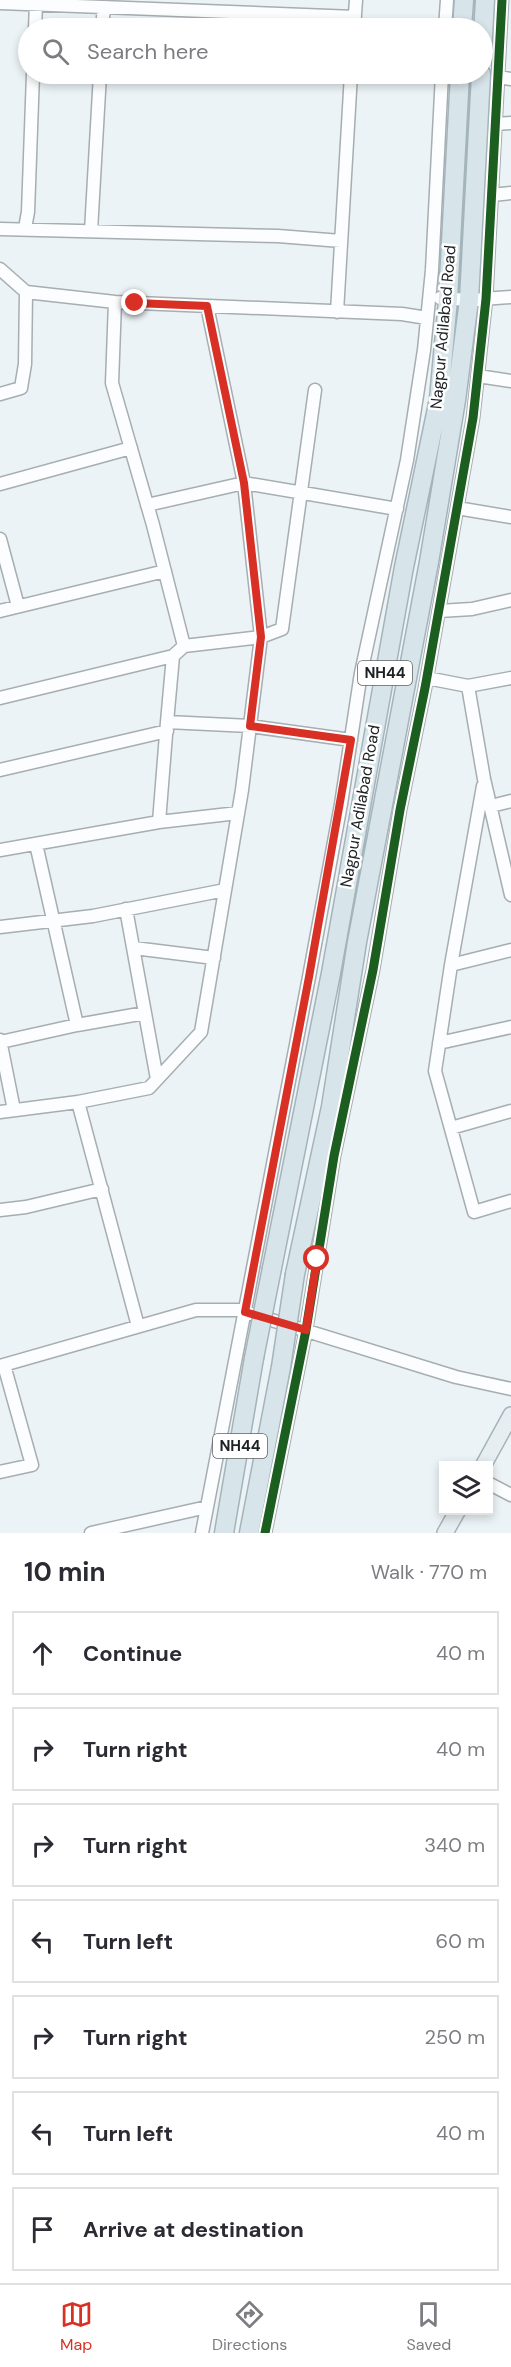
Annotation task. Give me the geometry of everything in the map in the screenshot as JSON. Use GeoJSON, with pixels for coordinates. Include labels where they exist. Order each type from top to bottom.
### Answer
{"type":"FeatureCollection","features":[{"type":"Feature","properties":{"kind":"highway"},"geometry":{"type":"LineString","coordinates":[[463,18],[464,0]]}},
{"type":"Feature","properties":{"kind":"highway"},"geometry":{"type":"LineString","coordinates":[[484,18],[485,0]]}},
{"type":"Feature","properties":{"kind":"highway","name":"Nagpur Adilabad Road"},"geometry":{"type":"LineString","coordinates":[[249,1533],[281,1367],[295,1274],[331,1107],[357,942],[429,562],[456,400],[478,300],[497,77]]}},
{"type":"Feature","properties":{"kind":"highway","name":"Nagpur Adilabad Road"},"geometry":{"type":"LineString","coordinates":[[224,1533],[254,1358],[331,973],[404,567],[439,399],[439,298],[459,84]]}},
{"type":"Feature","properties":{"kind":"main road"},"geometry":{"type":"LineString","coordinates":[[486,1461],[511,1415]]}},
{"type":"Feature","properties":{"kind":"main road"},"geometry":{"type":"LineString","coordinates":[[445,1533],[455,1515]]}},
{"type":"Feature","properties":{"kind":"street"},"geometry":{"type":"LineString","coordinates":[[355,18],[356,0]]}},
{"type":"Feature","properties":{"kind":"street"},"geometry":{"type":"LineString","coordinates":[[446,18],[447,0]]}},
{"type":"Feature","properties":{"kind":"street"},"geometry":{"type":"LineString","coordinates":[[265,1533],[306,1330],[334,1156],[427,678],[478,376],[478,300],[492,195],[502,0]]}},
{"type":"Feature","properties":{"kind":"street"},"geometry":{"type":"LineString","coordinates":[[0,3],[104,7],[185,6],[305,18]]}},
{"type":"Feature","properties":{"kind":"street"},"geometry":{"type":"LineString","coordinates":[[35,18],[36,4]]}},
{"type":"Feature","properties":{"kind":"street"},"geometry":{"type":"LineString","coordinates":[[103,18],[104,7]]}},
{"type":"Feature","properties":{"kind":"street"},"geometry":{"type":"LineString","coordinates":[[25,228],[28,212],[33,84]]}},
{"type":"Feature","properties":{"kind":"street"},"geometry":{"type":"LineString","coordinates":[[91,231],[99,84]]}},
{"type":"Feature","properties":{"kind":"street"},"geometry":{"type":"LineString","coordinates":[[337,312],[350,84]]}},
{"type":"Feature","properties":{"kind":"street"},"geometry":{"type":"LineString","coordinates":[[202,1533],[309,977],[361,673],[407,460],[428,318],[439,298],[442,84]]}},
{"type":"Feature","properties":{"kind":"street"},"geometry":{"type":"LineString","coordinates":[[496,124],[511,123]]}},
{"type":"Feature","properties":{"kind":"street"},"geometry":{"type":"LineString","coordinates":[[492,195],[511,193]]}},
{"type":"Feature","properties":{"kind":"street"},"geometry":{"type":"LineString","coordinates":[[0,229],[278,236],[342,241]]}},
{"type":"Feature","properties":{"kind":"street"},"geometry":{"type":"LineString","coordinates":[[0,269],[26,292],[115,302],[402,314],[428,318]]}},
{"type":"Feature","properties":{"kind":"street"},"geometry":{"type":"LineString","coordinates":[[0,394],[21,388],[25,364],[26,292]]}},
{"type":"Feature","properties":{"kind":"street"},"geometry":{"type":"LineString","coordinates":[[439,298],[478,300],[511,297]]}},
{"type":"Feature","properties":{"kind":"street"},"geometry":{"type":"LineString","coordinates":[[115,302],[112,383],[184,646]]}},
{"type":"Feature","properties":{"kind":"street"},"geometry":{"type":"LineString","coordinates":[[0,1112],[78,1102],[149,1088],[201,1032],[238,813],[261,637],[244,483],[207,306]]}},
{"type":"Feature","properties":{"kind":"street"},"geometry":{"type":"LineString","coordinates":[[478,376],[511,381]]}},
{"type":"Feature","properties":{"kind":"street"},"geometry":{"type":"LineString","coordinates":[[0,698],[173,656],[184,646],[261,637],[282,629],[315,390]]}},
{"type":"Feature","properties":{"kind":"street"},"geometry":{"type":"LineString","coordinates":[[0,484],[131,448]]}},
{"type":"Feature","properties":{"kind":"street"},"geometry":{"type":"LineString","coordinates":[[147,505],[244,483],[397,509]]}},
{"type":"Feature","properties":{"kind":"street"},"geometry":{"type":"LineString","coordinates":[[457,508],[511,517]]}},
{"type":"Feature","properties":{"kind":"street"},"geometry":{"type":"LineString","coordinates":[[0,539],[18,606]]}},
{"type":"Feature","properties":{"kind":"street"},"geometry":{"type":"LineString","coordinates":[[385,562],[404,567]]}},
{"type":"Feature","properties":{"kind":"street"},"geometry":{"type":"LineString","coordinates":[[0,612],[165,571]]}},
{"type":"Feature","properties":{"kind":"street"},"geometry":{"type":"LineString","coordinates":[[439,611],[472,609],[511,600]]}},
{"type":"Feature","properties":{"kind":"street"},"geometry":{"type":"LineString","coordinates":[[159,822],[173,656]]}},
{"type":"Feature","properties":{"kind":"street"},"geometry":{"type":"LineString","coordinates":[[427,678],[468,686],[511,678]]}},
{"type":"Feature","properties":{"kind":"street"},"geometry":{"type":"LineString","coordinates":[[468,686],[484,779],[510,887]]}},
{"type":"Feature","properties":{"kind":"street"},"geometry":{"type":"LineString","coordinates":[[0,770],[167,726],[250,726],[351,740]]}},
{"type":"Feature","properties":{"kind":"street"},"geometry":{"type":"LineString","coordinates":[[484,779],[435,1071],[474,1212],[511,1201]]}},
{"type":"Feature","properties":{"kind":"street"},"geometry":{"type":"LineString","coordinates":[[491,806],[511,801]]}},
{"type":"Feature","properties":{"kind":"street"},"geometry":{"type":"LineString","coordinates":[[0,850],[159,822],[238,813]]}},
{"type":"Feature","properties":{"kind":"street"},"geometry":{"type":"LineString","coordinates":[[36,844],[77,1025]]}},
{"type":"Feature","properties":{"kind":"street"},"geometry":{"type":"LineString","coordinates":[[0,927],[126,909],[225,890]]}},
{"type":"Feature","properties":{"kind":"street"},"geometry":{"type":"LineString","coordinates":[[126,909],[157,1079]]}},
{"type":"Feature","properties":{"kind":"street"},"geometry":{"type":"LineString","coordinates":[[134,948],[214,958]]}},
{"type":"Feature","properties":{"kind":"street"},"geometry":{"type":"LineString","coordinates":[[451,965],[511,950]]}},
{"type":"Feature","properties":{"kind":"street"},"geometry":{"type":"LineString","coordinates":[[14,1110],[0,1041],[145,1013]]}},
{"type":"Feature","properties":{"kind":"street"},"geometry":{"type":"LineString","coordinates":[[439,1043],[511,1027]]}},
{"type":"Feature","properties":{"kind":"street"},"geometry":{"type":"LineString","coordinates":[[78,1102],[138,1326]]}},
{"type":"Feature","properties":{"kind":"street"},"geometry":{"type":"LineString","coordinates":[[451,1128],[511,1111]]}},
{"type":"Feature","properties":{"kind":"street"},"geometry":{"type":"LineString","coordinates":[[0,1210],[26,1207],[102,1189]]}},
{"type":"Feature","properties":{"kind":"street"},"geometry":{"type":"LineString","coordinates":[[0,1472],[32,1464],[2,1365],[196,1310],[245,1312],[456,1377],[511,1389]]}},
{"type":"Feature","properties":{"kind":"street"},"geometry":{"type":"LineString","coordinates":[[493,1485],[511,1495]]}},
{"type":"Feature","properties":{"kind":"street"},"geometry":{"type":"LineString","coordinates":[[91,1533],[207,1507]]}},
{"type":"Feature","properties":{"kind":"cycle path"},"geometry":{"type":"LineString","coordinates":[[265,1533],[306,1330],[334,1156],[373,970],[400,810],[425,688],[473,418],[486,299],[502,0]]}},
{"type":"Feature","properties":{"kind":"route"},"geometry":{"type":"LineString","coordinates":[[135,303],[207,306],[244,483],[261,637],[250,726],[351,740],[309,977],[245,1312],[306,1330],[317,1259]]}}]}
